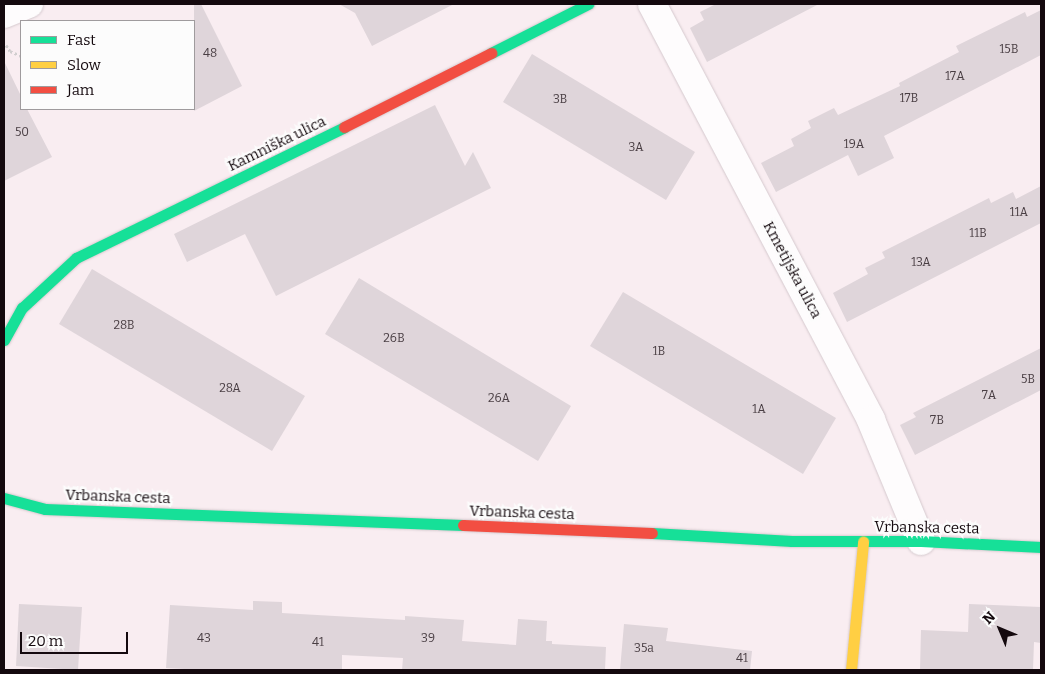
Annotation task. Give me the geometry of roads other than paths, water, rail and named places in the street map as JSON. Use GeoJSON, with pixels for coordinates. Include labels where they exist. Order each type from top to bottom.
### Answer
{"type":"FeatureCollection","features":[{"type":"Feature","properties":{"kind":"street"},"geometry":{"type":"LineString","coordinates":[[4,14],[29,4]]}},
{"type":"Feature","properties":{"kind":"street","name":"Kamniška ulica"},"geometry":{"type":"LineString","coordinates":[[4,340],[22,308],[76,258],[295,152],[588,4]]}},
{"type":"Feature","properties":{"kind":"street","name":"Kmetijska ulica"},"geometry":{"type":"LineString","coordinates":[[652,4],[871,420],[921,541]]}},
{"type":"Feature","properties":{"kind":"street","name":"Vrbanska cesta"},"geometry":{"type":"LineString","coordinates":[[4,498],[45,509],[572,529],[810,542],[921,541],[1041,547]]}},
{"type":"Feature","properties":{"kind":"street"},"geometry":{"type":"LineString","coordinates":[[851,670],[863,542]]}}]}
